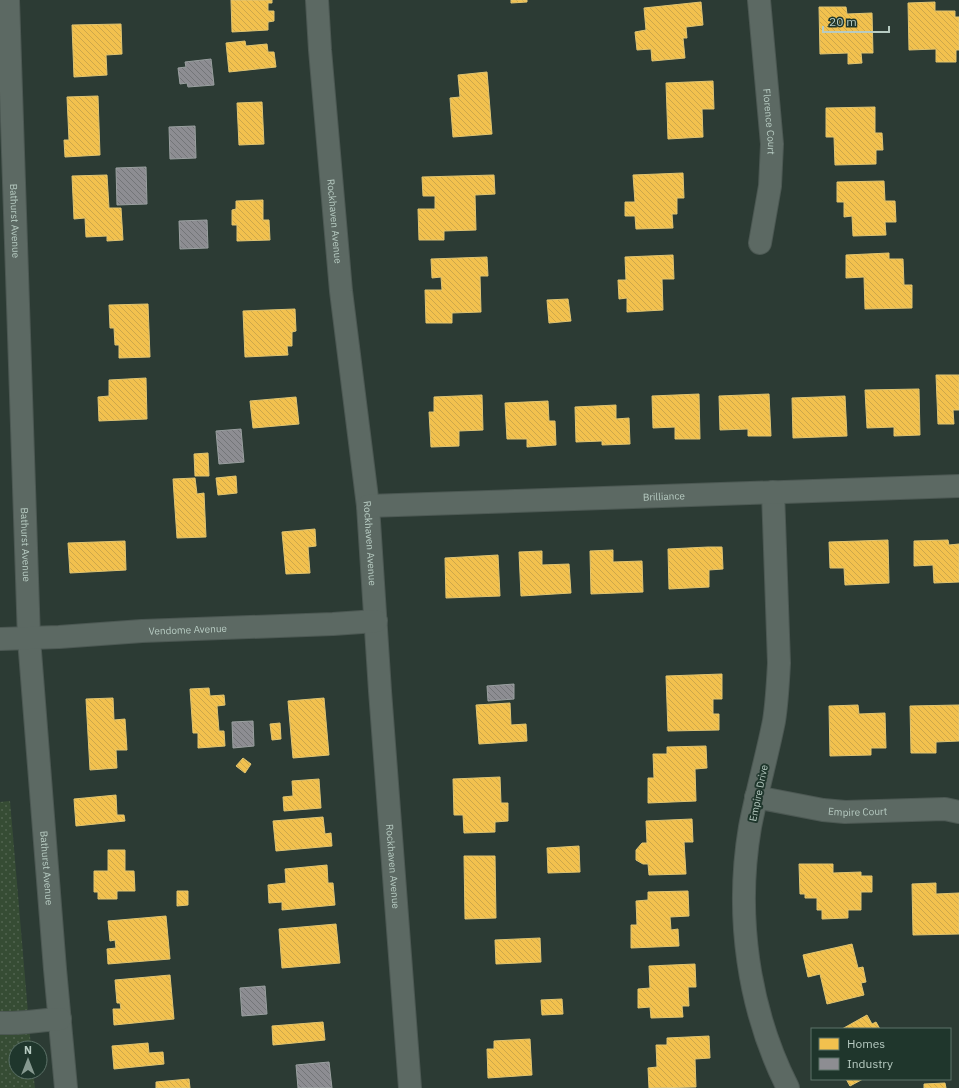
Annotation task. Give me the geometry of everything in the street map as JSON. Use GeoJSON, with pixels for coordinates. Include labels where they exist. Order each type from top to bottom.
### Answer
{"type":"FeatureCollection","features":[{"type":"Feature","properties":{"kind":"street","name":"Bathurst Avenue"},"geometry":{"type":"LineString","coordinates":[[8,0],[29,639],[66,1088]]}},
{"type":"Feature","properties":{"kind":"street","name":"Rockhaven Avenue"},"geometry":{"type":"LineString","coordinates":[[317,0],[320,58],[341,291],[368,506],[380,691],[410,1088]]}},
{"type":"Feature","properties":{"kind":"street","name":"Florence Court"},"geometry":{"type":"LineString","coordinates":[[760,0],[772,144],[770,186],[760,243]]}},
{"type":"Feature","properties":{"kind":"street","name":"Brilliance"},"geometry":{"type":"LineString","coordinates":[[368,506],[959,486]]}},
{"type":"Feature","properties":{"kind":"street","name":"Empire Drive"},"geometry":{"type":"LineString","coordinates":[[773,492],[778,686],[774,720],[756,797],[748,840],[744,915],[746,944],[759,1012],[768,1041],[788,1088]]}},
{"type":"Feature","properties":{"kind":"street","name":"Vendome Avenue"},"geometry":{"type":"LineString","coordinates":[[0,640],[150,630],[333,624],[376,621]]}},
{"type":"Feature","properties":{"kind":"street","name":"Empire Court"},"geometry":{"type":"LineString","coordinates":[[756,797],[823,810],[845,812],[945,809],[959,812]]}},
{"type":"Feature","properties":{"kind":"street"},"geometry":{"type":"LineString","coordinates":[[0,1023],[15,1024],[34,1020],[60,1019]]}},
{"type":"Feature","properties":{"kind":"green space"},"geometry":{"type":"Polygon","coordinates":[[[10,801],[30,1040],[8,1040],[8,1080],[34,1080],[35,1088],[0,1088],[0,802],[10,801]]]}},
{"type":"Feature","properties":{"kind":"building: Homes"},"geometry":{"type":"Polygon","coordinates":[[[231,0],[272,0],[272,3],[268,3],[268,11],[274,11],[274,21],[268,22],[268,30],[232,32],[231,0]]]}},
{"type":"Feature","properties":{"kind":"building: Homes"},"geometry":{"type":"Polygon","coordinates":[[[511,0],[527,0],[527,2],[511,3],[511,0]]]}},
{"type":"Feature","properties":{"kind":"building: Homes"},"geometry":{"type":"Polygon","coordinates":[[[701,2],[703,25],[686,27],[687,38],[683,38],[685,58],[652,61],[651,49],[637,50],[635,32],[646,30],[644,8],[701,2]]]}},
{"type":"Feature","properties":{"kind":"building: Homes"},"geometry":{"type":"Polygon","coordinates":[[[935,2],[935,11],[955,11],[955,17],[959,17],[959,50],[956,50],[956,62],[936,62],[936,49],[909,50],[908,3],[935,2]]]}},
{"type":"Feature","properties":{"kind":"building: Homes"},"geometry":{"type":"Polygon","coordinates":[[[819,7],[846,7],[847,14],[872,13],[873,53],[861,53],[862,63],[848,64],[848,53],[820,54],[819,7]]]}},
{"type":"Feature","properties":{"kind":"building: Homes"},"geometry":{"type":"Polygon","coordinates":[[[121,24],[122,54],[106,55],[107,75],[74,77],[72,25],[121,24]]]}},
{"type":"Feature","properties":{"kind":"building: Homes"},"geometry":{"type":"Polygon","coordinates":[[[245,41],[246,46],[267,44],[268,52],[274,52],[276,67],[229,72],[226,43],[245,41]]]}},
{"type":"Feature","properties":{"kind":"building: Homes"},"geometry":{"type":"Polygon","coordinates":[[[487,72],[492,134],[453,137],[450,98],[460,97],[458,75],[487,72]]]}},
{"type":"Feature","properties":{"kind":"building: Homes"},"geometry":{"type":"Polygon","coordinates":[[[713,81],[714,109],[702,109],[703,137],[668,139],[666,83],[713,81]]]}},
{"type":"Feature","properties":{"kind":"building: Homes"},"geometry":{"type":"Polygon","coordinates":[[[98,96],[100,155],[65,157],[64,140],[69,140],[67,97],[98,96]]]}},
{"type":"Feature","properties":{"kind":"building: Homes"},"geometry":{"type":"Polygon","coordinates":[[[262,102],[264,144],[239,145],[237,103],[262,102]]]}},
{"type":"Feature","properties":{"kind":"building: Homes"},"geometry":{"type":"Polygon","coordinates":[[[875,107],[875,133],[882,133],[883,150],[876,150],[876,164],[835,165],[834,137],[826,137],[826,108],[875,107]]]}},
{"type":"Feature","properties":{"kind":"building: Homes"},"geometry":{"type":"Polygon","coordinates":[[[683,173],[684,198],[677,198],[677,214],[672,214],[673,228],[636,229],[635,216],[625,216],[625,202],[635,202],[633,175],[683,173]]]}},
{"type":"Feature","properties":{"kind":"building: Homes"},"geometry":{"type":"Polygon","coordinates":[[[107,175],[109,208],[121,208],[123,240],[107,241],[107,236],[86,237],[85,218],[74,219],[72,176],[107,175]]]}},
{"type":"Feature","properties":{"kind":"building: Homes"},"geometry":{"type":"Polygon","coordinates":[[[494,175],[495,194],[475,195],[476,230],[444,231],[444,240],[419,240],[418,209],[435,209],[435,196],[423,196],[422,177],[494,175]]]}},
{"type":"Feature","properties":{"kind":"building: Homes"},"geometry":{"type":"Polygon","coordinates":[[[884,181],[885,201],[895,201],[896,222],[885,222],[886,235],[853,236],[852,216],[844,217],[844,202],[837,202],[837,182],[884,181]]]}},
{"type":"Feature","properties":{"kind":"building: Homes"},"geometry":{"type":"Polygon","coordinates":[[[263,200],[263,220],[269,220],[270,240],[237,241],[237,225],[232,225],[232,210],[236,209],[236,201],[263,200]]]}},
{"type":"Feature","properties":{"kind":"building: Homes"},"geometry":{"type":"Polygon","coordinates":[[[889,253],[889,259],[903,259],[904,285],[912,285],[912,308],[865,309],[864,277],[846,278],[846,255],[889,253]]]}},
{"type":"Feature","properties":{"kind":"building: Homes"},"geometry":{"type":"Polygon","coordinates":[[[673,255],[674,279],[662,279],[663,310],[627,312],[627,298],[619,299],[618,280],[626,280],[625,257],[673,255]]]}},
{"type":"Feature","properties":{"kind":"building: Homes"},"geometry":{"type":"Polygon","coordinates":[[[487,257],[488,276],[480,276],[481,312],[452,313],[452,323],[426,323],[425,290],[442,290],[441,277],[432,278],[431,259],[487,257]]]}},
{"type":"Feature","properties":{"kind":"building: Homes"},"geometry":{"type":"Polygon","coordinates":[[[568,299],[571,321],[549,323],[547,300],[568,299]]]}},
{"type":"Feature","properties":{"kind":"building: Homes"},"geometry":{"type":"Polygon","coordinates":[[[148,304],[150,357],[119,358],[119,345],[115,345],[114,328],[110,328],[109,305],[148,304]]]}},
{"type":"Feature","properties":{"kind":"building: Homes"},"geometry":{"type":"Polygon","coordinates":[[[295,309],[296,331],[292,332],[292,346],[287,346],[288,355],[245,357],[243,311],[295,309]]]}},
{"type":"Feature","properties":{"kind":"building: Homes"},"geometry":{"type":"Polygon","coordinates":[[[936,375],[959,375],[959,410],[953,410],[954,424],[938,424],[936,375]]]}},
{"type":"Feature","properties":{"kind":"building: Homes"},"geometry":{"type":"Polygon","coordinates":[[[146,378],[147,419],[99,421],[98,397],[109,396],[109,380],[146,378]]]}},
{"type":"Feature","properties":{"kind":"building: Homes"},"geometry":{"type":"Polygon","coordinates":[[[919,389],[920,435],[894,436],[894,427],[867,428],[865,390],[919,389]]]}},
{"type":"Feature","properties":{"kind":"building: Homes"},"geometry":{"type":"Polygon","coordinates":[[[699,394],[700,439],[675,439],[675,427],[653,428],[652,396],[699,394]]]}},
{"type":"Feature","properties":{"kind":"building: Homes"},"geometry":{"type":"Polygon","coordinates":[[[769,394],[771,436],[748,436],[748,429],[720,430],[719,396],[769,394]]]}},
{"type":"Feature","properties":{"kind":"building: Homes"},"geometry":{"type":"Polygon","coordinates":[[[482,395],[483,430],[459,431],[459,446],[431,447],[429,412],[434,412],[434,397],[482,395]]]}},
{"type":"Feature","properties":{"kind":"building: Homes"},"geometry":{"type":"Polygon","coordinates":[[[845,396],[847,436],[793,438],[792,398],[845,396]]]}},
{"type":"Feature","properties":{"kind":"building: Homes"},"geometry":{"type":"Polygon","coordinates":[[[296,397],[299,424],[253,428],[250,401],[296,397]]]}},
{"type":"Feature","properties":{"kind":"building: Homes"},"geometry":{"type":"Polygon","coordinates":[[[548,401],[549,421],[555,421],[556,445],[527,447],[527,439],[507,439],[505,403],[548,401]]]}},
{"type":"Feature","properties":{"kind":"building: Homes"},"geometry":{"type":"Polygon","coordinates":[[[616,405],[616,419],[629,418],[630,444],[602,445],[602,441],[576,442],[575,407],[616,405]]]}},
{"type":"Feature","properties":{"kind":"building: Homes"},"geometry":{"type":"Polygon","coordinates":[[[208,453],[209,476],[195,476],[194,454],[208,453]]]}},
{"type":"Feature","properties":{"kind":"building: Homes"},"geometry":{"type":"Polygon","coordinates":[[[236,476],[237,493],[218,495],[216,478],[236,476]]]}},
{"type":"Feature","properties":{"kind":"building: Homes"},"geometry":{"type":"Polygon","coordinates":[[[195,478],[197,494],[204,493],[206,537],[177,538],[173,479],[195,478]]]}},
{"type":"Feature","properties":{"kind":"building: Homes"},"geometry":{"type":"Polygon","coordinates":[[[315,529],[316,546],[308,547],[310,573],[286,574],[282,532],[315,529]]]}},
{"type":"Feature","properties":{"kind":"building: Homes"},"geometry":{"type":"Polygon","coordinates":[[[888,540],[889,583],[845,585],[844,568],[830,568],[829,542],[888,540]]]}},
{"type":"Feature","properties":{"kind":"building: Homes"},"geometry":{"type":"Polygon","coordinates":[[[948,540],[949,545],[959,544],[959,582],[934,583],[933,565],[914,566],[914,541],[948,540]]]}},
{"type":"Feature","properties":{"kind":"building: Homes"},"geometry":{"type":"Polygon","coordinates":[[[125,541],[126,570],[70,573],[68,543],[125,541]]]}},
{"type":"Feature","properties":{"kind":"building: Homes"},"geometry":{"type":"Polygon","coordinates":[[[722,547],[723,569],[709,570],[709,587],[669,589],[668,549],[722,547]]]}},
{"type":"Feature","properties":{"kind":"building: Homes"},"geometry":{"type":"Polygon","coordinates":[[[613,550],[613,562],[642,561],[643,592],[591,594],[590,551],[613,550]]]}},
{"type":"Feature","properties":{"kind":"building: Homes"},"geometry":{"type":"Polygon","coordinates":[[[542,551],[542,565],[569,564],[571,593],[521,596],[519,552],[542,551]]]}},
{"type":"Feature","properties":{"kind":"building: Homes"},"geometry":{"type":"Polygon","coordinates":[[[498,555],[500,596],[446,598],[445,558],[498,555]]]}},
{"type":"Feature","properties":{"kind":"building: Homes"},"geometry":{"type":"Polygon","coordinates":[[[722,674],[722,699],[713,699],[713,714],[719,714],[719,730],[668,731],[666,676],[722,674]]]}},
{"type":"Feature","properties":{"kind":"building: Homes"},"geometry":{"type":"Polygon","coordinates":[[[209,688],[210,696],[224,695],[225,705],[217,706],[219,731],[224,731],[225,746],[198,748],[198,733],[193,733],[190,689],[209,688]]]}},
{"type":"Feature","properties":{"kind":"building: Homes"},"geometry":{"type":"Polygon","coordinates":[[[113,698],[114,720],[125,719],[127,750],[116,750],[117,768],[90,770],[86,699],[113,698]]]}},
{"type":"Feature","properties":{"kind":"building: Homes"},"geometry":{"type":"Polygon","coordinates":[[[324,698],[329,755],[293,758],[288,701],[324,698]]]}},
{"type":"Feature","properties":{"kind":"building: Homes"},"geometry":{"type":"Polygon","coordinates":[[[510,703],[511,725],[526,724],[527,741],[479,744],[476,705],[510,703]]]}},
{"type":"Feature","properties":{"kind":"building: Homes"},"geometry":{"type":"Polygon","coordinates":[[[858,705],[859,714],[885,713],[886,748],[871,748],[871,755],[830,756],[829,706],[858,705]]]}},
{"type":"Feature","properties":{"kind":"building: Homes"},"geometry":{"type":"Polygon","coordinates":[[[959,705],[959,741],[936,742],[936,753],[911,753],[910,706],[959,705]]]}},
{"type":"Feature","properties":{"kind":"building: Homes"},"geometry":{"type":"Polygon","coordinates":[[[280,723],[281,739],[272,740],[270,724],[280,723]]]}},
{"type":"Feature","properties":{"kind":"building: Homes"},"geometry":{"type":"Polygon","coordinates":[[[706,746],[707,768],[695,769],[696,801],[648,803],[648,778],[654,778],[653,754],[667,754],[667,747],[706,746]]]}},
{"type":"Feature","properties":{"kind":"building: Homes"},"geometry":{"type":"Polygon","coordinates":[[[243,758],[251,764],[245,773],[236,766],[243,758]]]}},
{"type":"Feature","properties":{"kind":"building: Homes"},"geometry":{"type":"Polygon","coordinates":[[[500,777],[501,803],[508,803],[508,821],[495,822],[495,832],[464,833],[463,815],[454,815],[453,779],[500,777]]]}},
{"type":"Feature","properties":{"kind":"building: Homes"},"geometry":{"type":"Polygon","coordinates":[[[319,779],[321,808],[284,811],[283,797],[293,796],[292,781],[319,779]]]}},
{"type":"Feature","properties":{"kind":"building: Homes"},"geometry":{"type":"Polygon","coordinates":[[[116,795],[117,815],[124,815],[125,821],[76,826],[74,799],[116,795]]]}},
{"type":"Feature","properties":{"kind":"building: Homes"},"geometry":{"type":"Polygon","coordinates":[[[323,817],[325,834],[331,833],[332,846],[276,851],[273,821],[323,817]]]}},
{"type":"Feature","properties":{"kind":"building: Homes"},"geometry":{"type":"Polygon","coordinates":[[[692,819],[693,842],[684,842],[686,874],[649,875],[648,864],[643,864],[636,860],[636,850],[642,843],[647,843],[646,821],[692,819]]]}},
{"type":"Feature","properties":{"kind":"building: Homes"},"geometry":{"type":"Polygon","coordinates":[[[579,846],[580,872],[548,873],[547,848],[579,846]]]}},
{"type":"Feature","properties":{"kind":"building: Homes"},"geometry":{"type":"Polygon","coordinates":[[[108,850],[125,850],[125,871],[134,871],[135,891],[117,891],[117,899],[98,899],[98,892],[94,892],[94,871],[108,871],[108,850]]]}},
{"type":"Feature","properties":{"kind":"building: Homes"},"geometry":{"type":"Polygon","coordinates":[[[464,856],[495,856],[496,918],[465,919],[464,856]]]}},
{"type":"Feature","properties":{"kind":"building: Homes"},"geometry":{"type":"Polygon","coordinates":[[[799,864],[833,864],[833,873],[861,872],[861,876],[872,876],[872,892],[861,892],[861,910],[848,910],[848,918],[822,919],[822,910],[817,910],[817,898],[805,898],[805,894],[800,894],[799,864]]]}},
{"type":"Feature","properties":{"kind":"building: Homes"},"geometry":{"type":"Polygon","coordinates":[[[327,865],[328,883],[333,883],[335,905],[282,910],[282,902],[269,903],[268,885],[286,883],[285,869],[327,865]]]}},
{"type":"Feature","properties":{"kind":"building: Homes"},"geometry":{"type":"Polygon","coordinates":[[[936,883],[936,894],[959,893],[959,934],[913,935],[912,884],[936,883]]]}},
{"type":"Feature","properties":{"kind":"building: Homes"},"geometry":{"type":"Polygon","coordinates":[[[177,891],[188,891],[188,905],[177,906],[177,891]]]}},
{"type":"Feature","properties":{"kind":"building: Homes"},"geometry":{"type":"Polygon","coordinates":[[[688,891],[689,916],[670,917],[671,930],[678,929],[679,946],[631,948],[631,925],[637,925],[636,901],[648,900],[648,892],[688,891]]]}},
{"type":"Feature","properties":{"kind":"building: Homes"},"geometry":{"type":"Polygon","coordinates":[[[166,916],[170,959],[108,964],[107,949],[116,948],[115,940],[110,941],[108,921],[166,916]]]}},
{"type":"Feature","properties":{"kind":"building: Homes"},"geometry":{"type":"Polygon","coordinates":[[[336,924],[340,963],[282,968],[279,929],[336,924]]]}},
{"type":"Feature","properties":{"kind":"building: Homes"},"geometry":{"type":"Polygon","coordinates":[[[540,938],[541,962],[496,964],[495,940],[540,938]]]}},
{"type":"Feature","properties":{"kind":"building: Homes"},"geometry":{"type":"Polygon","coordinates":[[[852,944],[858,968],[863,967],[866,982],[861,983],[864,995],[827,1004],[820,974],[808,977],[803,955],[852,944]]]}},
{"type":"Feature","properties":{"kind":"building: Homes"},"geometry":{"type":"Polygon","coordinates":[[[695,964],[696,987],[688,987],[689,1006],[682,1006],[683,1017],[651,1018],[650,1007],[638,1008],[638,989],[650,988],[649,966],[695,964]]]}},
{"type":"Feature","properties":{"kind":"building: Homes"},"geometry":{"type":"Polygon","coordinates":[[[170,975],[174,1019],[114,1025],[113,1009],[121,1009],[120,1003],[117,1003],[115,980],[170,975]]]}},
{"type":"Feature","properties":{"kind":"building: Homes"},"geometry":{"type":"Polygon","coordinates":[[[562,999],[563,1014],[542,1015],[541,1000],[562,999]]]}},
{"type":"Feature","properties":{"kind":"building: Homes"},"geometry":{"type":"Polygon","coordinates":[[[867,1015],[872,1024],[876,1022],[879,1028],[844,1028],[867,1015]]]}},
{"type":"Feature","properties":{"kind":"building: Homes"},"geometry":{"type":"Polygon","coordinates":[[[323,1022],[325,1040],[273,1045],[272,1026],[323,1022]]]}},
{"type":"Feature","properties":{"kind":"building: Homes"},"geometry":{"type":"Polygon","coordinates":[[[709,1036],[710,1058],[695,1059],[696,1087],[649,1088],[648,1068],[657,1067],[656,1045],[667,1045],[667,1038],[709,1036]]]}},
{"type":"Feature","properties":{"kind":"building: Homes"},"geometry":{"type":"Polygon","coordinates":[[[530,1039],[532,1075],[488,1078],[487,1049],[494,1049],[494,1041],[530,1039]]]}},
{"type":"Feature","properties":{"kind":"building: Homes"},"geometry":{"type":"Polygon","coordinates":[[[148,1043],[149,1053],[163,1052],[164,1064],[114,1069],[112,1046],[148,1043]]]}},
{"type":"Feature","properties":{"kind":"building: Homes"},"geometry":{"type":"Polygon","coordinates":[[[189,1079],[190,1088],[156,1088],[156,1082],[189,1079]]]}},
{"type":"Feature","properties":{"kind":"building: Homes"},"geometry":{"type":"Polygon","coordinates":[[[847,1080],[861,1080],[850,1086],[847,1080]]]}},
{"type":"Feature","properties":{"kind":"building: Homes"},"geometry":{"type":"Polygon","coordinates":[[[945,1083],[946,1088],[924,1088],[924,1084],[945,1083]]]}},
{"type":"Feature","properties":{"kind":"building: Industry"},"geometry":{"type":"Polygon","coordinates":[[[211,59],[214,85],[188,87],[187,83],[180,84],[178,68],[186,67],[185,62],[211,59]]]}},
{"type":"Feature","properties":{"kind":"building: Industry"},"geometry":{"type":"Polygon","coordinates":[[[195,126],[196,158],[170,159],[169,127],[195,126]]]}},
{"type":"Feature","properties":{"kind":"building: Industry"},"geometry":{"type":"Polygon","coordinates":[[[146,167],[147,204],[117,205],[116,168],[146,167]]]}},
{"type":"Feature","properties":{"kind":"building: Industry"},"geometry":{"type":"Polygon","coordinates":[[[207,220],[208,248],[180,249],[179,221],[207,220]]]}},
{"type":"Feature","properties":{"kind":"building: Industry"},"geometry":{"type":"Polygon","coordinates":[[[241,429],[244,462],[219,464],[216,431],[241,429]]]}},
{"type":"Feature","properties":{"kind":"building: Industry"},"geometry":{"type":"Polygon","coordinates":[[[514,684],[514,699],[488,701],[487,686],[514,684]]]}},
{"type":"Feature","properties":{"kind":"building: Industry"},"geometry":{"type":"Polygon","coordinates":[[[253,721],[254,746],[233,748],[232,722],[253,721]]]}},
{"type":"Feature","properties":{"kind":"building: Industry"},"geometry":{"type":"Polygon","coordinates":[[[265,986],[267,1014],[242,1016],[240,988],[265,986]]]}},
{"type":"Feature","properties":{"kind":"building: Industry"},"geometry":{"type":"Polygon","coordinates":[[[329,1062],[332,1088],[298,1088],[296,1065],[329,1062]]]}}]}
